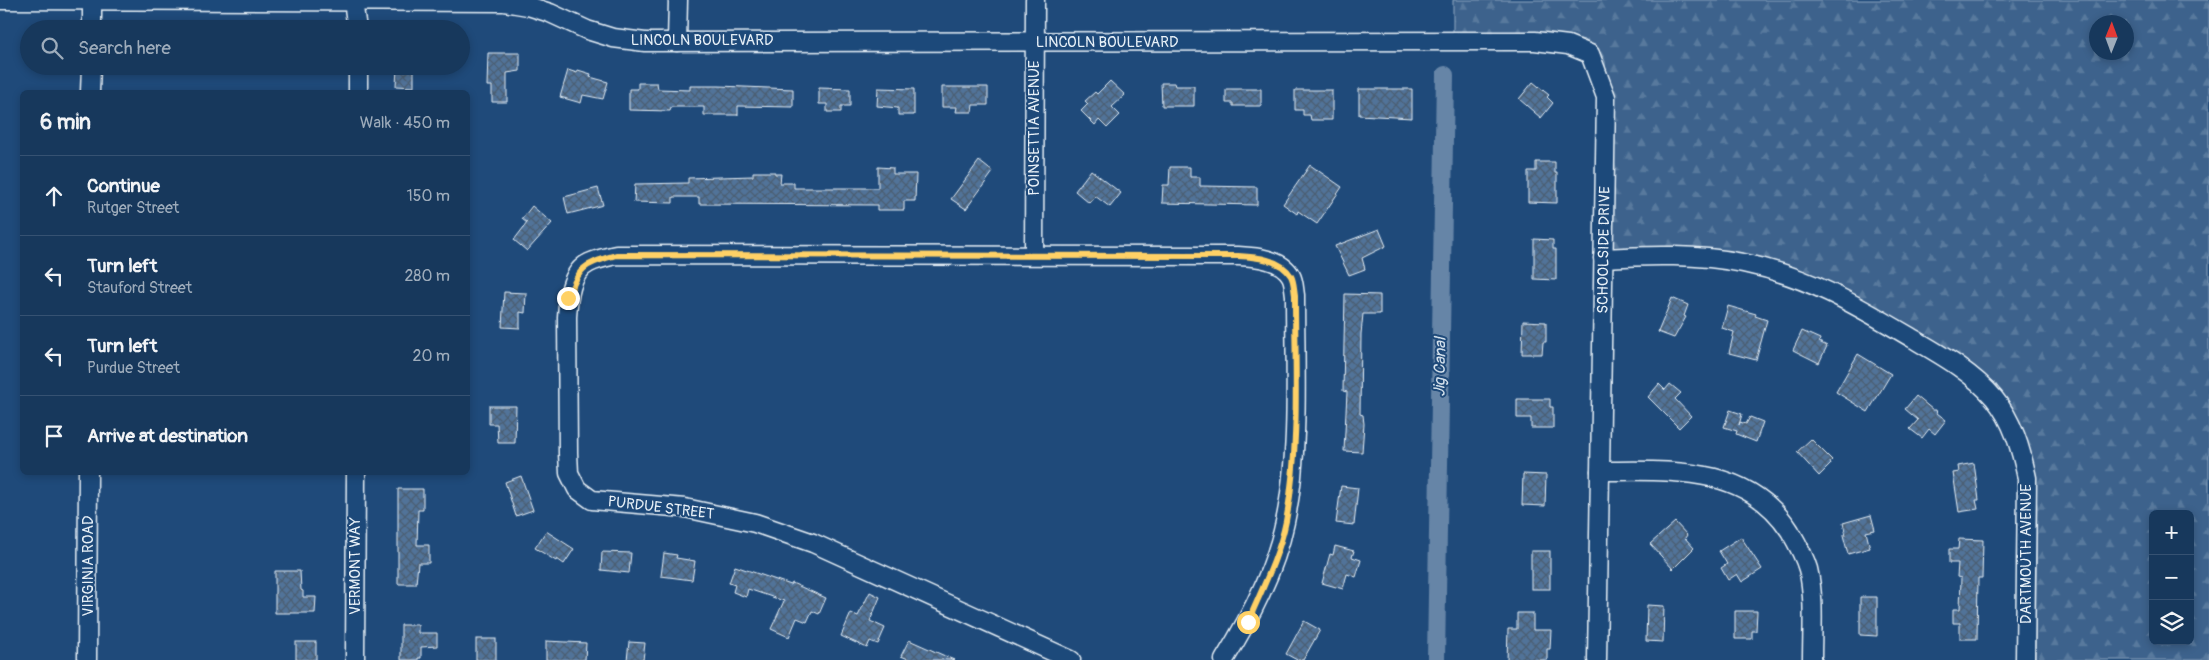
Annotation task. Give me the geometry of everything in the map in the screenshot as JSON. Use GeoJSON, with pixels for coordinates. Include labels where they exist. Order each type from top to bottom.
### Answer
{"type":"FeatureCollection","features":[{"type":"Feature","properties":{"kind":"street","name":"LINCOLN BOULEVARD"},"geometry":{"type":"LineString","coordinates":[[0,0],[504,2],[528,6],[550,13],[587,30],[613,38],[645,42],[1381,41]]}},
{"type":"Feature","properties":{"kind":"street"},"geometry":{"type":"LineString","coordinates":[[677,42],[678,0]]}},
{"type":"Feature","properties":{"kind":"street","name":"POINSETTIA AVENUE"},"geometry":{"type":"LineString","coordinates":[[1034,0],[1034,255]]}},
{"type":"Feature","properties":{"kind":"street"},"geometry":{"type":"LineString","coordinates":[[92,1],[92,20]]}},
{"type":"Feature","properties":{"kind":"street"},"geometry":{"type":"LineString","coordinates":[[353,1],[356,20]]}},
{"type":"Feature","properties":{"kind":"street","name":"SCHOOLSIDE DRIVE"},"geometry":{"type":"LineString","coordinates":[[1381,41],[1536,41],[1568,45],[1590,54],[1606,97],[1597,660]]}},
{"type":"Feature","properties":{"kind":"street"},"geometry":{"type":"LineString","coordinates":[[90,90],[91,75]]}},
{"type":"Feature","properties":{"kind":"street"},"geometry":{"type":"LineString","coordinates":[[358,75],[358,90]]}},
{"type":"Feature","properties":{"kind":"street","name":"PURDUE STREET"},"geometry":{"type":"LineString","coordinates":[[1034,255],[616,255],[587,264],[575,278],[568,298],[569,472],[577,489],[592,500],[684,508],[763,525],[831,551],[1071,660]]}},
{"type":"Feature","properties":{"kind":"street"},"geometry":{"type":"LineString","coordinates":[[1034,255],[1246,256],[1276,263],[1291,276],[1295,295],[1295,422],[1286,522],[1278,549],[1248,622],[1224,660]]}},
{"type":"Feature","properties":{"kind":"street","name":"DARTMOUTH AVENUE"},"geometry":{"type":"LineString","coordinates":[[1603,258],[1637,256],[1715,259],[1769,269],[1800,279],[1841,296],[1974,378],[1995,399],[2010,423],[2022,451],[2027,478],[2025,660]]}},
{"type":"Feature","properties":{"kind":"street"},"geometry":{"type":"LineString","coordinates":[[1600,471],[1664,471],[1711,477],[1749,491],[1766,503],[1782,519],[1795,539],[1808,568],[1812,594],[1812,660]]}},
{"type":"Feature","properties":{"kind":"street","name":"VIRGINIA ROAD"},"geometry":{"type":"LineString","coordinates":[[87,660],[88,475]]}},
{"type":"Feature","properties":{"kind":"street","name":"VERMONT WAY"},"geometry":{"type":"LineString","coordinates":[[355,660],[356,475]]}},
{"type":"Feature","properties":{"kind":"green space"},"geometry":{"type":"Polygon","coordinates":[[[1453,0],[2209,0],[2209,660],[2035,660],[2037,505],[2027,441],[1996,384],[1887,313],[1828,282],[1722,253],[1612,248],[1605,61],[1600,52],[1585,40],[1562,35],[1453,33],[1453,0]]]}},
{"type":"Feature","properties":{"kind":"building"},"geometry":{"type":"Polygon","coordinates":[[[488,53],[520,53],[520,71],[507,73],[507,102],[492,102],[492,86],[487,86],[488,53]]]}},
{"type":"Feature","properties":{"kind":"building"},"geometry":{"type":"Polygon","coordinates":[[[568,70],[577,73],[578,70],[591,74],[590,77],[608,82],[603,99],[583,95],[581,103],[560,97],[568,70]]]}},
{"type":"Feature","properties":{"kind":"building"},"geometry":{"type":"Polygon","coordinates":[[[397,75],[414,75],[414,87],[396,86],[397,75]]]}},
{"type":"Feature","properties":{"kind":"building"},"geometry":{"type":"Polygon","coordinates":[[[1110,81],[1125,95],[1112,107],[1120,115],[1107,128],[1099,120],[1095,125],[1081,111],[1088,104],[1085,101],[1095,92],[1097,94],[1110,81]]]}},
{"type":"Feature","properties":{"kind":"building"},"geometry":{"type":"Polygon","coordinates":[[[1533,82],[1549,95],[1547,97],[1553,103],[1541,118],[1519,99],[1533,82]]]}},
{"type":"Feature","properties":{"kind":"building"},"geometry":{"type":"Polygon","coordinates":[[[638,83],[657,83],[658,89],[690,90],[690,86],[719,86],[793,89],[793,107],[738,106],[738,115],[704,115],[704,107],[671,107],[670,111],[629,110],[629,89],[638,89],[638,83]]]}},
{"type":"Feature","properties":{"kind":"building"},"geometry":{"type":"Polygon","coordinates":[[[1161,83],[1174,83],[1175,86],[1194,86],[1194,106],[1162,106],[1161,83]]]}},
{"type":"Feature","properties":{"kind":"building"},"geometry":{"type":"Polygon","coordinates":[[[942,87],[988,87],[988,105],[973,105],[972,112],[956,112],[957,107],[942,107],[942,87]]]}},
{"type":"Feature","properties":{"kind":"building"},"geometry":{"type":"Polygon","coordinates":[[[819,88],[850,89],[850,106],[841,106],[841,112],[827,112],[827,104],[819,104],[819,88]]]}},
{"type":"Feature","properties":{"kind":"building"},"geometry":{"type":"Polygon","coordinates":[[[878,88],[914,89],[914,115],[898,115],[898,108],[877,106],[878,88]]]}},
{"type":"Feature","properties":{"kind":"building"},"geometry":{"type":"Polygon","coordinates":[[[1226,89],[1261,89],[1261,106],[1233,106],[1233,103],[1226,103],[1226,89]]]}},
{"type":"Feature","properties":{"kind":"building"},"geometry":{"type":"Polygon","coordinates":[[[1359,89],[1412,89],[1412,118],[1359,115],[1359,89]]]}},
{"type":"Feature","properties":{"kind":"building"},"geometry":{"type":"Polygon","coordinates":[[[1295,90],[1332,90],[1332,120],[1311,120],[1310,115],[1303,115],[1303,110],[1295,110],[1295,90]]]}},
{"type":"Feature","properties":{"kind":"building"},"geometry":{"type":"Polygon","coordinates":[[[979,161],[993,172],[966,209],[951,199],[979,161]]]}},
{"type":"Feature","properties":{"kind":"building"},"geometry":{"type":"Polygon","coordinates":[[[1536,162],[1555,162],[1557,203],[1528,202],[1528,171],[1536,171],[1536,162]]]}},
{"type":"Feature","properties":{"kind":"building"},"geometry":{"type":"Polygon","coordinates":[[[1310,165],[1342,187],[1317,224],[1298,211],[1297,214],[1283,204],[1310,165]]]}},
{"type":"Feature","properties":{"kind":"building"},"geometry":{"type":"Polygon","coordinates":[[[878,167],[893,168],[893,174],[916,174],[915,201],[904,201],[904,210],[877,210],[877,205],[699,204],[699,197],[673,197],[673,203],[634,202],[635,184],[688,183],[688,178],[753,176],[753,172],[775,172],[775,174],[781,174],[780,183],[794,183],[794,188],[878,188],[878,167]]]}},
{"type":"Feature","properties":{"kind":"building"},"geometry":{"type":"Polygon","coordinates":[[[1170,167],[1190,167],[1190,177],[1200,177],[1200,186],[1257,187],[1257,205],[1162,203],[1163,185],[1169,185],[1170,167]]]}},
{"type":"Feature","properties":{"kind":"building"},"geometry":{"type":"Polygon","coordinates":[[[1091,170],[1121,193],[1110,207],[1095,196],[1089,203],[1075,191],[1091,170]]]}},
{"type":"Feature","properties":{"kind":"building"},"geometry":{"type":"Polygon","coordinates":[[[598,188],[603,205],[568,214],[564,197],[598,188]]]}},
{"type":"Feature","properties":{"kind":"building"},"geometry":{"type":"Polygon","coordinates":[[[532,206],[552,223],[527,251],[514,240],[527,223],[522,219],[532,206]]]}},
{"type":"Feature","properties":{"kind":"building"},"geometry":{"type":"Polygon","coordinates":[[[1379,229],[1386,246],[1362,258],[1365,269],[1349,275],[1335,246],[1379,229]]]}},
{"type":"Feature","properties":{"kind":"building"},"geometry":{"type":"Polygon","coordinates":[[[1534,239],[1553,240],[1553,249],[1556,249],[1556,280],[1534,279],[1534,239]]]}},
{"type":"Feature","properties":{"kind":"building"},"geometry":{"type":"Polygon","coordinates":[[[504,292],[526,293],[525,313],[520,312],[520,328],[502,327],[504,292]]]}},
{"type":"Feature","properties":{"kind":"building"},"geometry":{"type":"Polygon","coordinates":[[[1345,294],[1380,295],[1380,314],[1363,314],[1360,414],[1363,415],[1364,424],[1362,452],[1344,451],[1347,392],[1343,391],[1345,294]]]}},
{"type":"Feature","properties":{"kind":"building"},"geometry":{"type":"Polygon","coordinates":[[[1672,298],[1688,305],[1684,316],[1686,317],[1674,338],[1658,332],[1672,298]]]}},
{"type":"Feature","properties":{"kind":"building"},"geometry":{"type":"Polygon","coordinates":[[[1728,306],[1756,314],[1755,316],[1767,320],[1756,360],[1729,353],[1734,332],[1722,328],[1728,306]]]}},
{"type":"Feature","properties":{"kind":"building"},"geometry":{"type":"Polygon","coordinates":[[[1523,321],[1546,322],[1546,342],[1543,342],[1542,354],[1522,354],[1523,321]]]}},
{"type":"Feature","properties":{"kind":"building"},"geometry":{"type":"Polygon","coordinates":[[[1802,331],[1820,339],[1819,342],[1827,346],[1819,363],[1793,350],[1802,331]]]}},
{"type":"Feature","properties":{"kind":"building"},"geometry":{"type":"Polygon","coordinates":[[[1858,354],[1891,374],[1868,412],[1836,392],[1858,354]]]}},
{"type":"Feature","properties":{"kind":"building"},"geometry":{"type":"Polygon","coordinates":[[[1659,384],[1665,390],[1670,384],[1681,393],[1675,399],[1691,416],[1679,428],[1648,397],[1659,384]]]}},
{"type":"Feature","properties":{"kind":"building"},"geometry":{"type":"Polygon","coordinates":[[[1916,396],[1933,410],[1936,410],[1946,420],[1935,434],[1929,429],[1922,438],[1910,429],[1918,420],[1905,409],[1916,396]]]}},
{"type":"Feature","properties":{"kind":"building"},"geometry":{"type":"Polygon","coordinates":[[[1517,399],[1550,399],[1550,407],[1553,407],[1553,428],[1531,428],[1531,418],[1517,418],[1517,399]]]}},
{"type":"Feature","properties":{"kind":"building"},"geometry":{"type":"Polygon","coordinates":[[[489,406],[516,406],[515,443],[498,443],[497,424],[489,424],[489,406]]]}},
{"type":"Feature","properties":{"kind":"building"},"geometry":{"type":"Polygon","coordinates":[[[1730,410],[1742,414],[1739,425],[1740,422],[1746,424],[1750,417],[1763,422],[1756,442],[1736,434],[1737,431],[1724,427],[1730,410]]]}},
{"type":"Feature","properties":{"kind":"building"},"geometry":{"type":"Polygon","coordinates":[[[1811,439],[1832,460],[1831,464],[1819,476],[1797,452],[1811,439]]]}},
{"type":"Feature","properties":{"kind":"building"},"geometry":{"type":"Polygon","coordinates":[[[1974,463],[1979,500],[1976,500],[1978,509],[1959,512],[1953,473],[1959,472],[1958,466],[1974,463]]]}},
{"type":"Feature","properties":{"kind":"building"},"geometry":{"type":"Polygon","coordinates":[[[1523,474],[1546,475],[1545,506],[1522,505],[1523,474]]]}},
{"type":"Feature","properties":{"kind":"building"},"geometry":{"type":"Polygon","coordinates":[[[521,476],[533,510],[516,516],[505,482],[521,476]]]}},
{"type":"Feature","properties":{"kind":"building"},"geometry":{"type":"Polygon","coordinates":[[[1341,486],[1358,488],[1354,525],[1336,523],[1341,486]]]}},
{"type":"Feature","properties":{"kind":"building"},"geometry":{"type":"Polygon","coordinates":[[[398,489],[423,489],[423,510],[418,510],[417,545],[429,545],[429,563],[418,563],[416,584],[398,584],[398,489]]]}},
{"type":"Feature","properties":{"kind":"building"},"geometry":{"type":"Polygon","coordinates":[[[1871,515],[1875,530],[1866,532],[1870,548],[1848,554],[1843,535],[1846,535],[1843,523],[1871,515]]]}},
{"type":"Feature","properties":{"kind":"building"},"geometry":{"type":"Polygon","coordinates":[[[1675,522],[1687,535],[1685,538],[1694,548],[1673,569],[1650,544],[1675,522]]]}},
{"type":"Feature","properties":{"kind":"building"},"geometry":{"type":"Polygon","coordinates":[[[546,531],[574,549],[564,564],[535,548],[546,531]]]}},
{"type":"Feature","properties":{"kind":"building"},"geometry":{"type":"Polygon","coordinates":[[[1741,537],[1762,569],[1742,582],[1737,574],[1728,580],[1721,568],[1727,564],[1719,551],[1741,537]]]}},
{"type":"Feature","properties":{"kind":"building"},"geometry":{"type":"Polygon","coordinates":[[[1959,539],[1983,540],[1982,578],[1978,578],[1977,639],[1960,639],[1960,623],[1953,623],[1953,609],[1960,609],[1961,578],[1957,577],[1958,563],[1949,563],[1949,549],[1958,549],[1959,539]]]}},
{"type":"Feature","properties":{"kind":"building"},"geometry":{"type":"Polygon","coordinates":[[[1335,546],[1354,551],[1352,557],[1361,560],[1356,577],[1347,574],[1343,589],[1322,583],[1330,554],[1333,555],[1335,546]]]}},
{"type":"Feature","properties":{"kind":"building"},"geometry":{"type":"Polygon","coordinates":[[[1531,551],[1550,551],[1550,589],[1531,589],[1531,551]]]}},
{"type":"Feature","properties":{"kind":"building"},"geometry":{"type":"Polygon","coordinates":[[[602,552],[631,553],[629,573],[601,570],[602,552]]]}},
{"type":"Feature","properties":{"kind":"building"},"geometry":{"type":"Polygon","coordinates":[[[664,553],[677,555],[676,558],[695,561],[692,580],[661,576],[664,553]]]}},
{"type":"Feature","properties":{"kind":"building"},"geometry":{"type":"Polygon","coordinates":[[[735,566],[791,585],[792,583],[826,598],[819,614],[812,611],[807,622],[797,618],[789,637],[771,629],[784,601],[748,589],[746,597],[733,592],[735,585],[729,583],[735,566]]]}},
{"type":"Feature","properties":{"kind":"building"},"geometry":{"type":"Polygon","coordinates":[[[275,571],[300,571],[303,597],[316,597],[315,613],[275,613],[275,571]]]}},
{"type":"Feature","properties":{"kind":"building"},"geometry":{"type":"Polygon","coordinates":[[[870,592],[880,597],[870,621],[885,628],[878,644],[870,641],[867,648],[841,636],[851,613],[858,616],[870,592]]]}},
{"type":"Feature","properties":{"kind":"building"},"geometry":{"type":"Polygon","coordinates":[[[1860,597],[1877,597],[1877,636],[1860,635],[1860,597]]]}},
{"type":"Feature","properties":{"kind":"building"},"geometry":{"type":"Polygon","coordinates":[[[1647,605],[1664,606],[1663,642],[1646,641],[1647,605]]]}},
{"type":"Feature","properties":{"kind":"building"},"geometry":{"type":"Polygon","coordinates":[[[1735,611],[1757,611],[1756,631],[1752,631],[1752,639],[1735,639],[1735,611]]]}},
{"type":"Feature","properties":{"kind":"building"},"geometry":{"type":"Polygon","coordinates":[[[1517,613],[1533,613],[1533,630],[1551,630],[1550,649],[1547,649],[1547,660],[1507,660],[1508,629],[1517,629],[1517,613]]]}},
{"type":"Feature","properties":{"kind":"building"},"geometry":{"type":"Polygon","coordinates":[[[1304,621],[1320,630],[1303,660],[1297,660],[1286,654],[1304,621]]]}},
{"type":"Feature","properties":{"kind":"building"},"geometry":{"type":"Polygon","coordinates":[[[401,625],[418,625],[418,633],[437,633],[437,646],[421,647],[421,658],[418,658],[418,660],[401,660],[401,625]]]}},
{"type":"Feature","properties":{"kind":"building"},"geometry":{"type":"Polygon","coordinates":[[[476,639],[496,639],[496,660],[476,660],[476,639]]]}},
{"type":"Feature","properties":{"kind":"building"},"geometry":{"type":"Polygon","coordinates":[[[909,640],[954,660],[911,660],[901,656],[909,640]]]}},
{"type":"Feature","properties":{"kind":"building"},"geometry":{"type":"Polygon","coordinates":[[[546,641],[586,643],[585,660],[546,660],[546,641]]]}},
{"type":"Feature","properties":{"kind":"building"},"geometry":{"type":"Polygon","coordinates":[[[296,642],[316,642],[316,660],[296,660],[296,642]]]}},
{"type":"Feature","properties":{"kind":"building"},"geometry":{"type":"Polygon","coordinates":[[[629,642],[645,643],[643,660],[627,660],[629,642]]]}},
{"type":"Feature","properties":{"kind":"waterway","name":"Jig Canal"},"geometry":{"type":"LineString","coordinates":[[1436,660],[1445,75]]}},
{"type":"Feature","properties":{"kind":"route"},"geometry":{"type":"LineString","coordinates":[[568,298],[575,278],[587,264],[616,255],[1237,256],[1256,257],[1276,263],[1291,276],[1295,295],[1295,422],[1292,470],[1286,522],[1278,549],[1248,622]]}}]}
